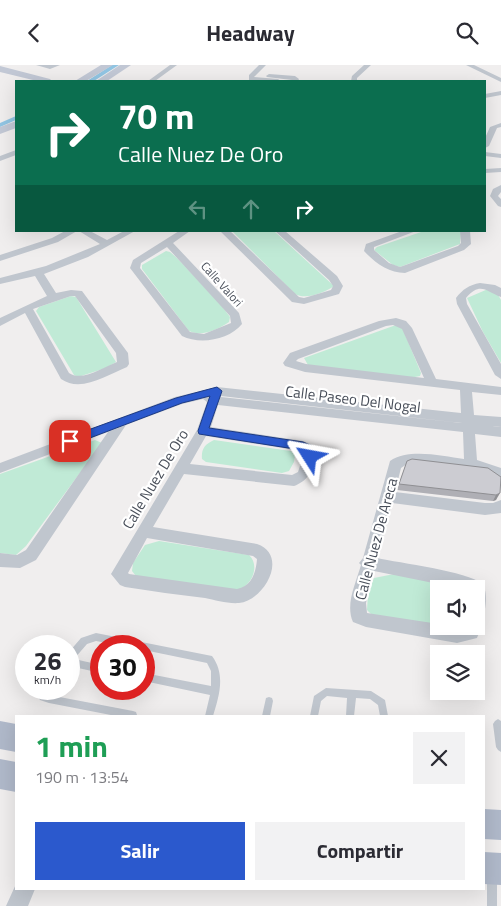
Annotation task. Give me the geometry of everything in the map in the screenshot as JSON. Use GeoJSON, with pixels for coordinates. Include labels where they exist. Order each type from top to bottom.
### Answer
{"type":"FeatureCollection","features":[{"type":"Feature","properties":{"kind":"main road"},"geometry":{"type":"LineString","coordinates":[[82,80],[108,65]]}},
{"type":"Feature","properties":{"kind":"main road"},"geometry":{"type":"LineString","coordinates":[[103,80],[126,65]]}},
{"type":"Feature","properties":{"kind":"main road"},"geometry":{"type":"LineString","coordinates":[[0,69],[43,80]]}},
{"type":"Feature","properties":{"kind":"main road"},"geometry":{"type":"LineString","coordinates":[[0,131],[15,124]]}},
{"type":"Feature","properties":{"kind":"main road"},"geometry":{"type":"LineString","coordinates":[[0,735],[15,739]]}},
{"type":"Feature","properties":{"kind":"main road"},"geometry":{"type":"LineString","coordinates":[[0,774],[15,777]]}},
{"type":"Feature","properties":{"kind":"main road"},"geometry":{"type":"LineString","coordinates":[[485,824],[501,825]]}},
{"type":"Feature","properties":{"kind":"street"},"geometry":{"type":"LineString","coordinates":[[39,65],[55,66]]}},
{"type":"Feature","properties":{"kind":"street"},"geometry":{"type":"LineString","coordinates":[[152,80],[174,65]]}},
{"type":"Feature","properties":{"kind":"street"},"geometry":{"type":"LineString","coordinates":[[262,65],[250,78],[295,78],[295,80]]}},
{"type":"Feature","properties":{"kind":"street"},"geometry":{"type":"LineString","coordinates":[[354,80],[356,74],[368,65]]}},
{"type":"Feature","properties":{"kind":"street"},"geometry":{"type":"LineString","coordinates":[[469,65],[501,80]]}},
{"type":"Feature","properties":{"kind":"street"},"geometry":{"type":"LineString","coordinates":[[268,78],[274,67]]}},
{"type":"Feature","properties":{"kind":"street"},"geometry":{"type":"LineString","coordinates":[[486,96],[501,93]]}},
{"type":"Feature","properties":{"kind":"street"},"geometry":{"type":"LineString","coordinates":[[486,144],[494,127],[501,125]]}},
{"type":"Feature","properties":{"kind":"street"},"geometry":{"type":"LineString","coordinates":[[491,133],[501,135]]}},
{"type":"Feature","properties":{"kind":"street"},"geometry":{"type":"LineString","coordinates":[[0,159],[15,152]]}},
{"type":"Feature","properties":{"kind":"street"},"geometry":{"type":"LineString","coordinates":[[486,154],[501,157]]}},
{"type":"Feature","properties":{"kind":"street"},"geometry":{"type":"LineString","coordinates":[[486,171],[501,170]]}},
{"type":"Feature","properties":{"kind":"street"},"geometry":{"type":"LineString","coordinates":[[497,204],[494,193],[501,188]]}},
{"type":"Feature","properties":{"kind":"street"},"geometry":{"type":"LineString","coordinates":[[0,258],[55,240],[70,232]]}},
{"type":"Feature","properties":{"kind":"street"},"geometry":{"type":"LineString","coordinates":[[85,232],[107,244]]}},
{"type":"Feature","properties":{"kind":"street"},"geometry":{"type":"LineString","coordinates":[[103,232],[117,239]]}},
{"type":"Feature","properties":{"kind":"street"},"geometry":{"type":"LineString","coordinates":[[0,287],[13,280],[107,244],[128,232]]}},
{"type":"Feature","properties":{"kind":"street"},"geometry":{"type":"LineString","coordinates":[[168,243],[184,232]]}},
{"type":"Feature","properties":{"kind":"street"},"geometry":{"type":"LineString","coordinates":[[225,232],[296,300],[304,301],[335,291],[338,286],[333,278],[280,232]]}},
{"type":"Feature","properties":{"kind":"street"},"geometry":{"type":"LineString","coordinates":[[409,232],[369,246],[369,251],[392,268],[405,270],[461,248],[466,244],[465,232]]}},
{"type":"Feature","properties":{"kind":"street","name":"Calle Valori"},"geometry":{"type":"LineString","coordinates":[[168,243],[235,315],[237,324],[204,338],[191,337],[186,334],[135,268],[136,262],[168,243]]}},
{"type":"Feature","properties":{"kind":"street"},"geometry":{"type":"LineString","coordinates":[[0,245],[17,252]]}},
{"type":"Feature","properties":{"kind":"street"},"geometry":{"type":"LineString","coordinates":[[34,273],[48,300]]}},
{"type":"Feature","properties":{"kind":"street"},"geometry":{"type":"LineString","coordinates":[[0,281],[13,280]]}},
{"type":"Feature","properties":{"kind":"street"},"geometry":{"type":"LineString","coordinates":[[501,294],[494,287],[482,285],[463,293],[461,298],[501,375]]}},
{"type":"Feature","properties":{"kind":"street"},"geometry":{"type":"LineString","coordinates":[[0,323],[27,308],[69,293],[78,293],[122,353],[124,361],[120,367],[84,380],[68,379],[27,308]]}},
{"type":"Feature","properties":{"kind":"street"},"geometry":{"type":"LineString","coordinates":[[432,383],[408,328],[404,324],[394,321],[383,323],[300,354],[290,359],[289,363],[305,368],[432,383],[466,387],[501,391]]}},
{"type":"Feature","properties":{"kind":"street"},"geometry":{"type":"LineString","coordinates":[[466,387],[471,465],[493,470],[497,472],[501,479]]}},
{"type":"Feature","properties":{"kind":"street","name":"Calle Paseo Del Nogal"},"geometry":{"type":"LineString","coordinates":[[0,468],[122,421],[211,395],[468,424],[501,432]]}},
{"type":"Feature","properties":{"kind":"street","name":"Calle Nuez De Oro"},"geometry":{"type":"LineString","coordinates":[[143,531],[256,550],[265,556],[257,587],[246,595],[237,596],[126,580],[120,576],[120,569],[203,431],[211,395]]}},
{"type":"Feature","properties":{"kind":"street"},"geometry":{"type":"LineString","coordinates":[[0,560],[18,563],[25,561],[31,555],[122,421]]}},
{"type":"Feature","properties":{"kind":"street","name":"Calle Paseo Del Nogal"},"geometry":{"type":"LineString","coordinates":[[468,424],[501,422]]}},
{"type":"Feature","properties":{"kind":"street"},"geometry":{"type":"LineString","coordinates":[[181,468],[294,481],[303,475],[310,457],[308,449],[303,447],[203,431]]}},
{"type":"Feature","properties":{"kind":"street","name":"Calle Nuez De Areca"},"geometry":{"type":"LineString","coordinates":[[430,631],[366,620],[359,617],[368,563],[395,465],[407,459],[471,465]]}},
{"type":"Feature","properties":{"kind":"street"},"geometry":{"type":"LineString","coordinates":[[386,497],[485,509],[495,509],[501,506]]}},
{"type":"Feature","properties":{"kind":"street"},"geometry":{"type":"LineString","coordinates":[[368,563],[461,580]]}},
{"type":"Feature","properties":{"kind":"street"},"geometry":{"type":"LineString","coordinates":[[17,906],[25,890]]}},
{"type":"Feature","properties":{"kind":"lane"},"geometry":{"type":"LineString","coordinates":[[80,646],[84,641],[96,637],[209,659],[215,665],[217,674],[209,715]]}},
{"type":"Feature","properties":{"kind":"lane"},"geometry":{"type":"LineString","coordinates":[[155,679],[214,691]]}},
{"type":"Feature","properties":{"kind":"lane"},"geometry":{"type":"LineString","coordinates":[[314,715],[317,699],[321,695],[334,691],[371,695],[382,703],[384,715]]}},
{"type":"Feature","properties":{"kind":"lane"},"geometry":{"type":"LineString","coordinates":[[350,715],[352,693]]}},
{"type":"Feature","properties":{"kind":"lane"},"geometry":{"type":"LineString","coordinates":[[53,700],[132,715]]}},
{"type":"Feature","properties":{"kind":"lane"},"geometry":{"type":"LineString","coordinates":[[266,715],[269,701]]}},
{"type":"Feature","properties":{"kind":"lane"},"geometry":{"type":"LineString","coordinates":[[498,724],[501,747]]}},
{"type":"Feature","properties":{"kind":"lane"},"geometry":{"type":"LineString","coordinates":[[492,869],[492,906]]}},
{"type":"Feature","properties":{"kind":"green space"},"geometry":{"type":"Polygon","coordinates":[[[233,232],[275,232],[334,286],[315,295],[299,296],[233,232]]]}},
{"type":"Feature","properties":{"kind":"green space"},"geometry":{"type":"Polygon","coordinates":[[[421,232],[461,232],[460,244],[400,267],[393,265],[374,250],[377,247],[421,232]]]}},
{"type":"Feature","properties":{"kind":"green space"},"geometry":{"type":"Polygon","coordinates":[[[166,251],[177,258],[221,305],[230,317],[229,322],[209,332],[194,333],[189,331],[142,269],[142,265],[166,251]]]}},
{"type":"Feature","properties":{"kind":"green space"},"geometry":{"type":"Polygon","coordinates":[[[488,289],[497,293],[501,300],[501,363],[483,332],[467,298],[488,289]]]}},
{"type":"Feature","properties":{"kind":"green space"},"geometry":{"type":"Polygon","coordinates":[[[71,296],[76,297],[116,362],[106,368],[78,377],[74,375],[36,311],[39,307],[71,296]]]}},
{"type":"Feature","properties":{"kind":"green space"},"geometry":{"type":"Polygon","coordinates":[[[396,325],[402,327],[421,373],[420,376],[410,378],[308,365],[304,358],[396,325]]]}},
{"type":"Feature","properties":{"kind":"green space"},"geometry":{"type":"Polygon","coordinates":[[[95,440],[102,443],[26,546],[16,555],[0,553],[0,474],[95,440]]]}},
{"type":"Feature","properties":{"kind":"green space"},"geometry":{"type":"Polygon","coordinates":[[[214,440],[291,451],[295,455],[294,462],[289,471],[282,473],[206,462],[202,459],[203,450],[208,443],[214,440]]]}},
{"type":"Feature","properties":{"kind":"green space"},"geometry":{"type":"Polygon","coordinates":[[[159,541],[249,555],[254,565],[253,576],[246,585],[236,590],[136,576],[132,571],[133,563],[145,545],[159,541]]]}},
{"type":"Feature","properties":{"kind":"green space"},"geometry":{"type":"Polygon","coordinates":[[[394,574],[430,581],[430,625],[372,615],[367,610],[368,593],[374,578],[394,574]]]}},
{"type":"Feature","properties":{"kind":"building"},"geometry":{"type":"Polygon","coordinates":[[[412,459],[488,468],[501,477],[500,493],[496,495],[399,484],[407,461],[412,459]]]}},
{"type":"Feature","properties":{"kind":"waterway"},"geometry":{"type":"LineString","coordinates":[[92,80],[116,65]]}},
{"type":"Feature","properties":{"kind":"waterway"},"geometry":{"type":"LineString","coordinates":[[0,125],[15,118]]}},
{"type":"Feature","properties":{"kind":"route"},"geometry":{"type":"LineString","coordinates":[[70,441],[179,401],[217,391],[212,410],[203,431],[303,447],[308,449],[310,457]]}}]}
